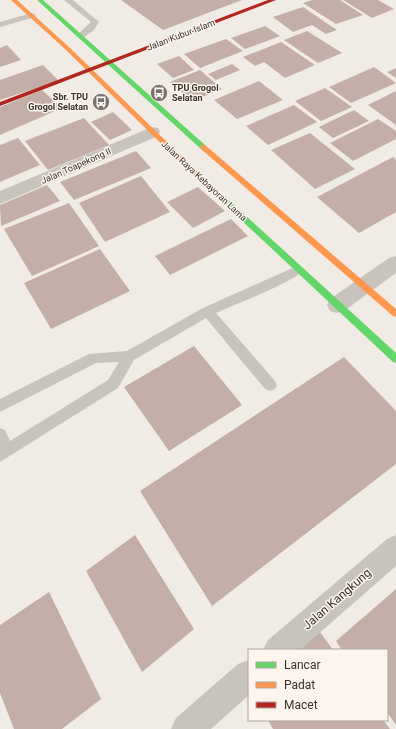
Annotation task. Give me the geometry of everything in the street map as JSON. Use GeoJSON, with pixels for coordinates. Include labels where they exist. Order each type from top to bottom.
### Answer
{"type":"FeatureCollection","features":[{"type":"Feature","properties":{"kind":"main road","name":"Jalan Raya Kebayoran Lama"},"geometry":{"type":"LineString","coordinates":[[14,0],[46,28],[182,161],[297,270],[396,359]]}},
{"type":"Feature","properties":{"kind":"main road"},"geometry":{"type":"LineString","coordinates":[[40,0],[206,150],[396,314]]}},
{"type":"Feature","properties":{"kind":"main road","name":"Jalan Kubur Islam"},"geometry":{"type":"LineString","coordinates":[[0,104],[273,0]]}},
{"type":"Feature","properties":{"kind":"main road"},"geometry":{"type":"LineString","coordinates":[[46,28],[65,22]]}},
{"type":"Feature","properties":{"kind":"main road"},"geometry":{"type":"LineString","coordinates":[[182,161],[206,150]]}},
{"type":"Feature","properties":{"kind":"street","name":"Jalan Toapekong II"},"geometry":{"type":"LineString","coordinates":[[0,198],[152,132]]}},
{"type":"Feature","properties":{"kind":"street"},"geometry":{"type":"LineString","coordinates":[[337,305],[396,263]]}},
{"type":"Feature","properties":{"kind":"street","name":"Jalan Kangkung"},"geometry":{"type":"LineString","coordinates":[[279,649],[396,548]]}},
{"type":"Feature","properties":{"kind":"street"},"geometry":{"type":"LineString","coordinates":[[187,729],[248,676]]}},
{"type":"Feature","properties":{"kind":"lane"},"geometry":{"type":"LineString","coordinates":[[68,0],[95,22],[91,28],[80,36]]}},
{"type":"Feature","properties":{"kind":"lane"},"geometry":{"type":"LineString","coordinates":[[0,25],[32,15]]}},
{"type":"Feature","properties":{"kind":"lane"},"geometry":{"type":"LineString","coordinates":[[0,406],[94,358],[129,356],[207,311],[283,278],[297,270]]}},
{"type":"Feature","properties":{"kind":"lane"},"geometry":{"type":"LineString","coordinates":[[207,311],[270,385]]}},
{"type":"Feature","properties":{"kind":"lane"},"geometry":{"type":"LineString","coordinates":[[0,435],[4,452],[113,384],[129,356]]}},
{"type":"Feature","properties":{"kind":"building"},"geometry":{"type":"Polygon","coordinates":[[[121,0],[242,0],[163,30],[121,0]]]}},
{"type":"Feature","properties":{"kind":"building"},"geometry":{"type":"Polygon","coordinates":[[[312,0],[340,0],[363,15],[336,24],[303,3],[312,0]]]}},
{"type":"Feature","properties":{"kind":"building"},"geometry":{"type":"Polygon","coordinates":[[[343,0],[378,0],[394,9],[372,18],[343,0]]]}},
{"type":"Feature","properties":{"kind":"building"},"geometry":{"type":"Polygon","coordinates":[[[303,7],[337,30],[326,34],[312,25],[293,32],[273,17],[303,7]]]}},
{"type":"Feature","properties":{"kind":"building"},"geometry":{"type":"Polygon","coordinates":[[[265,26],[280,36],[245,49],[231,38],[265,26]]]}},
{"type":"Feature","properties":{"kind":"building"},"geometry":{"type":"Polygon","coordinates":[[[307,31],[342,53],[318,63],[284,40],[307,31]]]}},
{"type":"Feature","properties":{"kind":"building"},"geometry":{"type":"Polygon","coordinates":[[[226,39],[243,51],[200,68],[184,54],[226,39]]]}},
{"type":"Feature","properties":{"kind":"building"},"geometry":{"type":"Polygon","coordinates":[[[281,42],[315,65],[285,78],[264,62],[255,66],[243,57],[281,42]]]}},
{"type":"Feature","properties":{"kind":"building"},"geometry":{"type":"Polygon","coordinates":[[[7,45],[21,60],[0,67],[0,48],[7,45]]]}},
{"type":"Feature","properties":{"kind":"building"},"geometry":{"type":"Polygon","coordinates":[[[179,56],[194,70],[173,78],[157,64],[179,56]]]}},
{"type":"Feature","properties":{"kind":"building"},"geometry":{"type":"Polygon","coordinates":[[[232,64],[240,70],[216,80],[208,74],[232,64]]]}},
{"type":"Feature","properties":{"kind":"building"},"geometry":{"type":"Polygon","coordinates":[[[43,65],[59,81],[0,100],[0,80],[43,65]]]}},
{"type":"Feature","properties":{"kind":"building"},"geometry":{"type":"Polygon","coordinates":[[[374,67],[396,83],[351,103],[329,87],[374,67]]]}},
{"type":"Feature","properties":{"kind":"building"},"geometry":{"type":"Polygon","coordinates":[[[396,68],[396,78],[387,72],[396,68]]]}},
{"type":"Feature","properties":{"kind":"building"},"geometry":{"type":"Polygon","coordinates":[[[200,70],[222,89],[192,101],[170,82],[200,70]]]}},
{"type":"Feature","properties":{"kind":"building"},"geometry":{"type":"Polygon","coordinates":[[[259,81],[283,100],[237,119],[214,100],[259,81]]]}},
{"type":"Feature","properties":{"kind":"building"},"geometry":{"type":"Polygon","coordinates":[[[325,88],[352,107],[321,121],[295,101],[325,88]]]}},
{"type":"Feature","properties":{"kind":"building"},"geometry":{"type":"Polygon","coordinates":[[[42,90],[62,108],[0,135],[0,107],[42,90]]]}},
{"type":"Feature","properties":{"kind":"building"},"geometry":{"type":"Polygon","coordinates":[[[396,91],[396,125],[368,105],[396,91]]]}},
{"type":"Feature","properties":{"kind":"building"},"geometry":{"type":"Polygon","coordinates":[[[294,105],[317,122],[268,145],[246,126],[294,105]]]}},
{"type":"Feature","properties":{"kind":"building"},"geometry":{"type":"Polygon","coordinates":[[[354,110],[369,121],[333,138],[319,127],[354,110]]]}},
{"type":"Feature","properties":{"kind":"building"},"geometry":{"type":"Polygon","coordinates":[[[113,112],[132,130],[110,140],[91,122],[113,112]]]}},
{"type":"Feature","properties":{"kind":"building"},"geometry":{"type":"Polygon","coordinates":[[[84,118],[109,145],[48,170],[25,141],[84,118]]]}},
{"type":"Feature","properties":{"kind":"building"},"geometry":{"type":"Polygon","coordinates":[[[378,119],[396,131],[396,139],[353,161],[330,143],[378,119]]]}},
{"type":"Feature","properties":{"kind":"building"},"geometry":{"type":"Polygon","coordinates":[[[310,133],[355,169],[315,189],[271,150],[310,133]]]}},
{"type":"Feature","properties":{"kind":"building"},"geometry":{"type":"Polygon","coordinates":[[[18,138],[40,165],[0,182],[0,145],[18,138]]]}},
{"type":"Feature","properties":{"kind":"building"},"geometry":{"type":"Polygon","coordinates":[[[136,151],[151,168],[74,200],[60,182],[136,151]]]}},
{"type":"Feature","properties":{"kind":"building"},"geometry":{"type":"Polygon","coordinates":[[[393,157],[396,160],[396,212],[359,233],[317,197],[393,157]]]}},
{"type":"Feature","properties":{"kind":"building"},"geometry":{"type":"Polygon","coordinates":[[[141,176],[170,212],[105,242],[79,203],[141,176]]]}},
{"type":"Feature","properties":{"kind":"building"},"geometry":{"type":"Polygon","coordinates":[[[47,185],[60,201],[1,226],[0,205],[47,185]]]}},
{"type":"Feature","properties":{"kind":"building"},"geometry":{"type":"Polygon","coordinates":[[[198,187],[225,211],[193,228],[167,202],[198,187]]]}},
{"type":"Feature","properties":{"kind":"building"},"geometry":{"type":"Polygon","coordinates":[[[69,203],[99,246],[32,276],[4,229],[69,203]]]}},
{"type":"Feature","properties":{"kind":"building"},"geometry":{"type":"Polygon","coordinates":[[[231,219],[248,236],[170,275],[155,256],[231,219]]]}},
{"type":"Feature","properties":{"kind":"building"},"geometry":{"type":"Polygon","coordinates":[[[100,249],[130,291],[51,329],[24,283],[100,249]]]}},
{"type":"Feature","properties":{"kind":"building"},"geometry":{"type":"Polygon","coordinates":[[[194,346],[242,405],[169,451],[124,387],[194,346]]]}},
{"type":"Feature","properties":{"kind":"building"},"geometry":{"type":"Polygon","coordinates":[[[344,357],[396,411],[396,464],[212,606],[140,491],[344,357]]]}},
{"type":"Feature","properties":{"kind":"building"},"geometry":{"type":"Polygon","coordinates":[[[135,535],[194,629],[142,672],[86,571],[135,535]]]}},
{"type":"Feature","properties":{"kind":"building"},"geometry":{"type":"Polygon","coordinates":[[[396,589],[396,725],[388,713],[388,649],[341,649],[336,641],[396,589]]]}},
{"type":"Feature","properties":{"kind":"building"},"geometry":{"type":"Polygon","coordinates":[[[49,592],[101,699],[62,729],[14,729],[0,693],[0,625],[49,592]]]}},
{"type":"Feature","properties":{"kind":"building"},"geometry":{"type":"Polygon","coordinates":[[[320,632],[332,649],[299,649],[320,632]]]}},
{"type":"Feature","properties":{"kind":"building"},"geometry":{"type":"Polygon","coordinates":[[[269,721],[384,721],[390,729],[273,729],[269,721]]]}},
{"type":"Feature","properties":{"kind":"traffic: fast"},"geometry":{"type":"LineString","coordinates":[[40,0],[203,147]]}},
{"type":"Feature","properties":{"kind":"traffic: fast"},"geometry":{"type":"LineString","coordinates":[[195,173],[396,359]]}},
{"type":"Feature","properties":{"kind":"traffic: slow"},"geometry":{"type":"LineString","coordinates":[[14,0],[67,48],[195,173]]}},
{"type":"Feature","properties":{"kind":"traffic: slow"},"geometry":{"type":"LineString","coordinates":[[203,147],[396,314]]}},
{"type":"Feature","properties":{"kind":"traffic: jam"},"geometry":{"type":"LineString","coordinates":[[0,104],[273,0]]}},
{"type":"Feature","properties":{"kind":"place","name":"TPU Grogol Selatan"},"geometry":{"type":"Point","coordinates":[159,93]}},
{"type":"Feature","properties":{"kind":"place","name":"Sbr. TPU Grogol Selatan"},"geometry":{"type":"Point","coordinates":[101,102]}}]}
